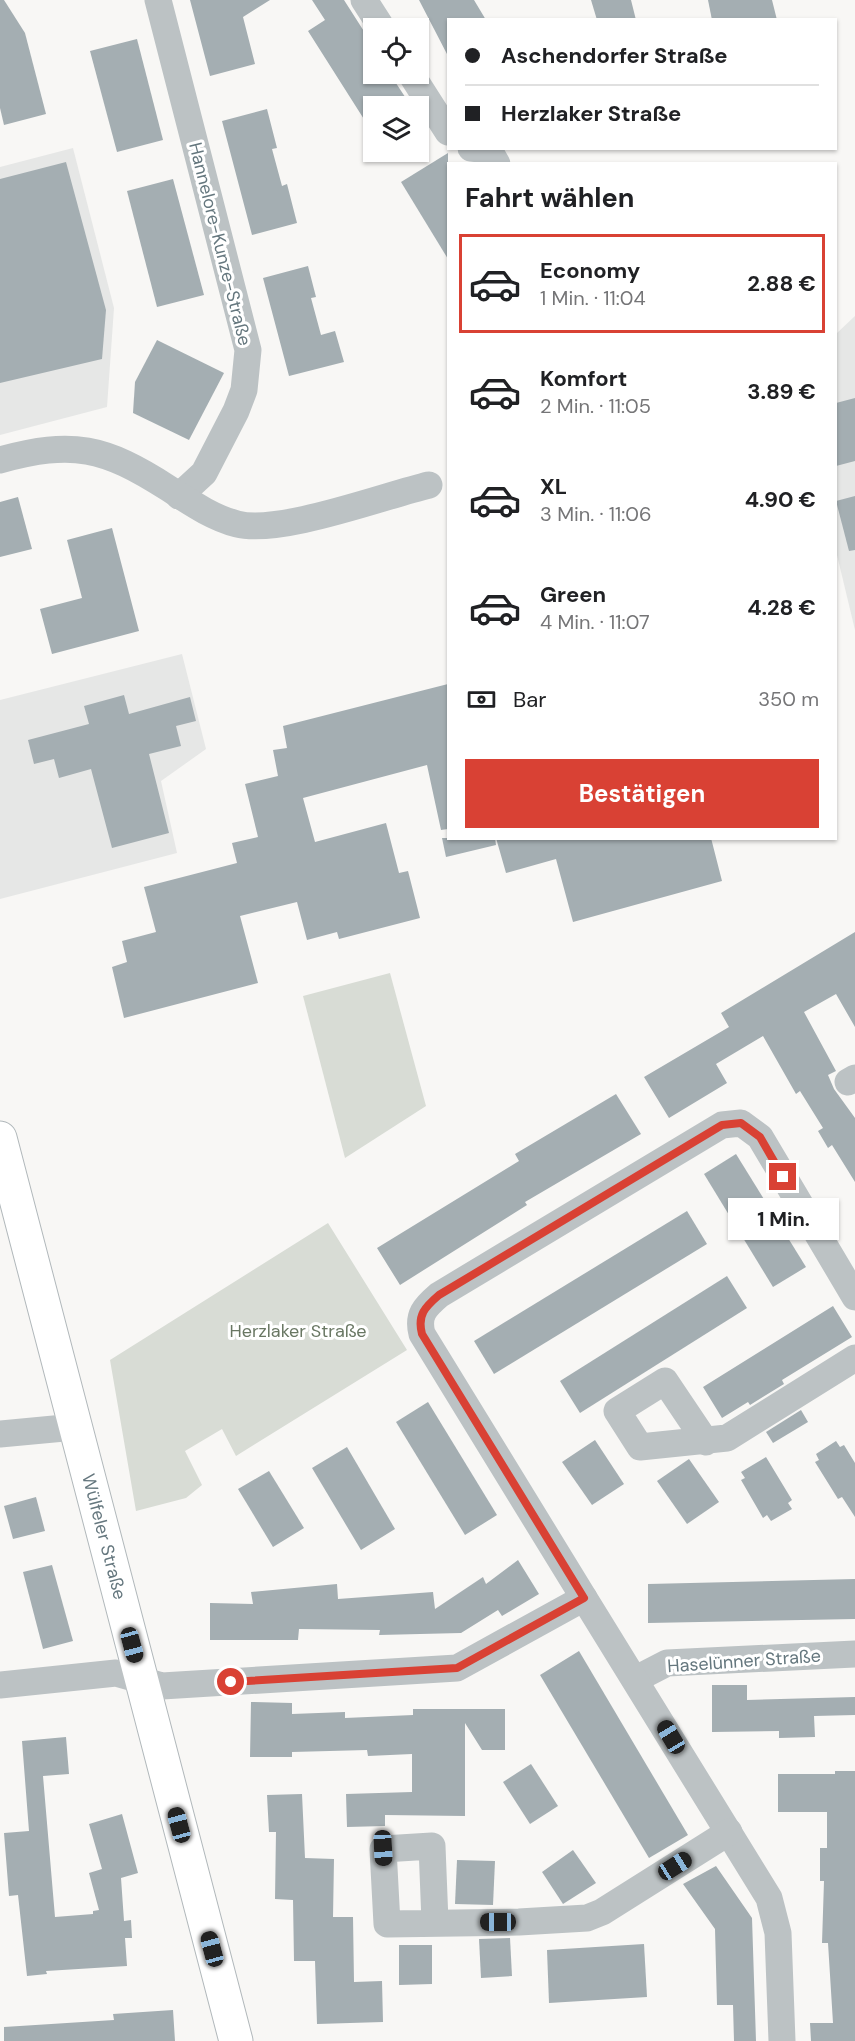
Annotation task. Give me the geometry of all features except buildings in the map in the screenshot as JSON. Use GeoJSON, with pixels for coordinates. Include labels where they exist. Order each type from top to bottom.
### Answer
{"type":"FeatureCollection","features":[{"type":"Feature","properties":{"kind":"main road","name":"Wülfeler Straße"},"geometry":{"type":"LineString","coordinates":[[0,1138],[237,2041]]}},
{"type":"Feature","properties":{"kind":"street","name":"Hannelore-Kunze-Straße"},"geometry":{"type":"LineString","coordinates":[[158,0],[248,350],[244,390],[236,411],[204,473],[179,496]]}},
{"type":"Feature","properties":{"kind":"street"},"geometry":{"type":"LineString","coordinates":[[364,0],[376,18]]}},
{"type":"Feature","properties":{"kind":"street"},"geometry":{"type":"LineString","coordinates":[[417,84],[447,130]]}},
{"type":"Feature","properties":{"kind":"street"},"geometry":{"type":"LineString","coordinates":[[0,460],[42,449],[73,447],[123,462],[201,510],[238,524],[264,525],[296,521],[429,485]]}},
{"type":"Feature","properties":{"kind":"street"},"geometry":{"type":"LineString","coordinates":[[782,2041],[775,1916],[769,1899],[636,1679],[422,1334],[418,1321],[424,1309],[439,1295],[722,1125],[741,1123],[760,1137],[855,1297]]}},
{"type":"Feature","properties":{"kind":"street"},"geometry":{"type":"LineString","coordinates":[[706,1442],[727,1438],[855,1358]]}},
{"type":"Feature","properties":{"kind":"street"},"geometry":{"type":"LineString","coordinates":[[0,1434],[75,1426]]}},
{"type":"Feature","properties":{"kind":"street"},"geometry":{"type":"LineString","coordinates":[[0,1685],[116,1673],[162,1686],[457,1668],[584,1598]]}},
{"type":"Feature","properties":{"kind":"street","name":"Haselünner Straße"},"geometry":{"type":"LineString","coordinates":[[636,1679],[667,1663],[855,1654]]}},
{"type":"Feature","properties":{"kind":"street"},"geometry":{"type":"LineString","coordinates":[[435,1922],[586,1918],[602,1912],[729,1832]]}},
{"type":"Feature","properties":{"kind":"shaded area"},"geometry":{"type":"Polygon","coordinates":[[[73,148],[114,308],[107,407],[0,435],[0,167],[73,148]]]}},
{"type":"Feature","properties":{"kind":"shaded area"},"geometry":{"type":"Polygon","coordinates":[[[855,316],[855,630],[837,555],[837,333],[855,316]]]}},
{"type":"Feature","properties":{"kind":"shaded area"},"geometry":{"type":"Polygon","coordinates":[[[182,654],[206,749],[161,781],[177,853],[0,899],[0,700],[182,654]]]}},
{"type":"Feature","properties":{"kind":"green space"},"geometry":{"type":"Polygon","coordinates":[[[390,973],[426,1106],[345,1158],[303,996],[390,973]]]}},
{"type":"Feature","properties":{"kind":"green space","name":"Herzlaker Straße"},"geometry":{"type":"Polygon","coordinates":[[[328,1223],[407,1350],[236,1456],[222,1429],[185,1451],[202,1485],[186,1498],[136,1511],[110,1360],[328,1223]]]}},
{"type":"Feature","properties":{"kind":"route"},"geometry":{"type":"LineString","coordinates":[[231,1682],[457,1668],[584,1598],[422,1334],[418,1321],[424,1309],[439,1295],[722,1125],[741,1123],[760,1137],[783,1177]]}}]}
